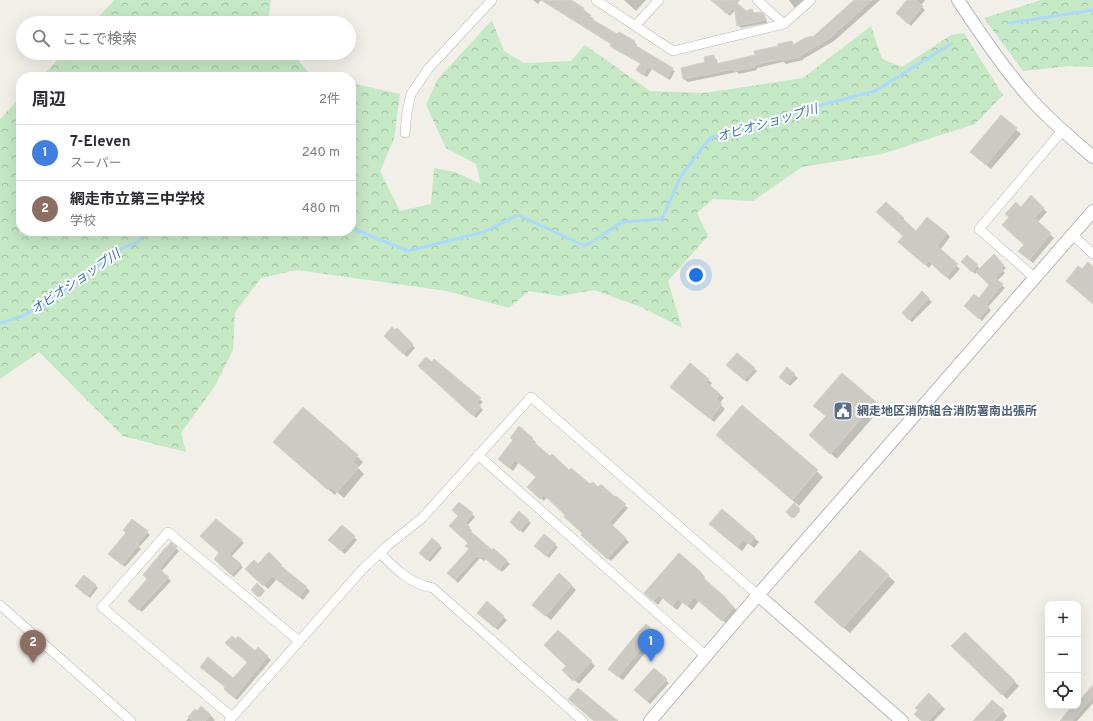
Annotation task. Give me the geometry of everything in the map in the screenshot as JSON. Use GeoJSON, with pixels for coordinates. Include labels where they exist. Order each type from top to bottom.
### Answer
{"type":"FeatureCollection","features":[{"type":"Feature","properties":{"kind":"street"},"geometry":{"type":"LineString","coordinates":[[405,133],[407,112],[411,94],[428,69],[492,0]]}},
{"type":"Feature","properties":{"kind":"street"},"geometry":{"type":"LineString","coordinates":[[596,0],[673,51],[784,24],[811,0]]}},
{"type":"Feature","properties":{"kind":"street"},"geometry":{"type":"LineString","coordinates":[[635,26],[659,0]]}},
{"type":"Feature","properties":{"kind":"street"},"geometry":{"type":"LineString","coordinates":[[756,0],[784,24]]}},
{"type":"Feature","properties":{"kind":"street"},"geometry":{"type":"LineString","coordinates":[[958,0],[992,50],[1029,97],[1062,130],[1093,157]]}},
{"type":"Feature","properties":{"kind":"street"},"geometry":{"type":"LineString","coordinates":[[1035,278],[979,229],[1062,130]]}},
{"type":"Feature","properties":{"kind":"street"},"geometry":{"type":"LineString","coordinates":[[650,721],[1093,211]]}},
{"type":"Feature","properties":{"kind":"street"},"geometry":{"type":"LineString","coordinates":[[1072,235],[1093,254]]}},
{"type":"Feature","properties":{"kind":"street"},"geometry":{"type":"LineString","coordinates":[[300,641],[168,532],[102,607],[231,719],[300,641],[361,571],[422,518],[530,397],[902,721]]}},
{"type":"Feature","properties":{"kind":"street"},"geometry":{"type":"LineString","coordinates":[[478,455],[706,656]]}},
{"type":"Feature","properties":{"kind":"street"},"geometry":{"type":"LineString","coordinates":[[380,553],[395,569],[410,580],[433,588],[583,721]]}},
{"type":"Feature","properties":{"kind":"street"},"geometry":{"type":"LineString","coordinates":[[0,605],[131,721]]}},
{"type":"Feature","properties":{"kind":"green space"},"geometry":{"type":"Polygon","coordinates":[[[114,0],[271,0],[269,16],[99,16],[114,0]]]}},
{"type":"Feature","properties":{"kind":"green space"},"geometry":{"type":"Polygon","coordinates":[[[1041,0],[1093,0],[1093,67],[1069,66],[1023,71],[984,18],[1041,0]]]}},
{"type":"Feature","properties":{"kind":"green space"},"geometry":{"type":"Polygon","coordinates":[[[492,20],[504,51],[524,63],[571,61],[585,45],[650,91],[704,93],[803,78],[871,26],[882,59],[902,67],[951,35],[964,33],[1003,95],[975,124],[882,154],[802,167],[753,201],[713,199],[697,213],[708,236],[668,281],[682,328],[641,307],[594,290],[560,296],[529,291],[509,308],[447,291],[297,270],[261,278],[235,312],[233,350],[215,386],[181,433],[186,452],[123,436],[39,352],[0,379],[0,119],[16,102],[16,236],[356,236],[356,84],[400,94],[394,139],[380,171],[400,211],[431,204],[434,168],[455,172],[481,184],[476,164],[446,148],[426,105],[437,80],[492,20]]]}},
{"type":"Feature","properties":{"kind":"green space"},"geometry":{"type":"Polygon","coordinates":[[[57,60],[298,60],[308,72],[46,72],[57,60]]]}},
{"type":"Feature","properties":{"kind":"building"},"geometry":{"type":"Polygon","coordinates":[[[541,0],[571,0],[584,8],[583,10],[591,15],[590,18],[617,34],[619,32],[635,41],[633,44],[673,68],[667,78],[649,67],[643,75],[636,70],[641,63],[610,46],[611,44],[541,0]]]}},
{"type":"Feature","properties":{"kind":"building"},"geometry":{"type":"Polygon","coordinates":[[[711,0],[740,0],[737,3],[746,11],[752,9],[753,13],[761,12],[764,14],[765,20],[737,26],[734,7],[727,14],[711,0]]]}},
{"type":"Feature","properties":{"kind":"building"},"geometry":{"type":"Polygon","coordinates":[[[854,0],[872,0],[830,38],[800,57],[782,61],[781,59],[754,65],[755,67],[734,71],[734,69],[683,79],[681,68],[705,62],[704,57],[714,55],[716,64],[755,55],[754,51],[778,46],[778,44],[792,41],[793,45],[805,38],[814,36],[854,0]]]}},
{"type":"Feature","properties":{"kind":"building"},"geometry":{"type":"Polygon","coordinates":[[[907,0],[916,0],[923,6],[908,24],[896,13],[907,0]]]}},
{"type":"Feature","properties":{"kind":"building"},"geometry":{"type":"Polygon","coordinates":[[[1001,115],[1017,128],[986,165],[970,152],[1001,115]]]}},
{"type":"Feature","properties":{"kind":"building"},"geometry":{"type":"Polygon","coordinates":[[[1031,195],[1044,208],[1034,218],[1051,233],[1029,260],[1018,251],[1024,245],[1002,225],[1009,217],[1005,214],[1016,202],[1021,207],[1031,195]]]}},
{"type":"Feature","properties":{"kind":"building"},"geometry":{"type":"Polygon","coordinates":[[[886,202],[916,231],[927,217],[947,233],[937,246],[958,264],[946,277],[928,261],[925,265],[898,242],[903,236],[876,212],[886,202]]]}},
{"type":"Feature","properties":{"kind":"building"},"geometry":{"type":"Polygon","coordinates":[[[994,254],[1004,265],[1001,268],[1003,270],[995,278],[1003,284],[986,304],[989,307],[979,319],[964,306],[974,294],[979,298],[989,285],[976,272],[994,254]]]}},
{"type":"Feature","properties":{"kind":"building"},"geometry":{"type":"Polygon","coordinates":[[[967,255],[978,265],[972,272],[961,262],[967,255]]]}},
{"type":"Feature","properties":{"kind":"building"},"geometry":{"type":"Polygon","coordinates":[[[1088,262],[1093,267],[1093,304],[1066,281],[1078,266],[1082,269],[1088,262]]]}},
{"type":"Feature","properties":{"kind":"building"},"geometry":{"type":"Polygon","coordinates":[[[922,291],[929,298],[909,320],[902,313],[922,291]]]}},
{"type":"Feature","properties":{"kind":"building"},"geometry":{"type":"Polygon","coordinates":[[[392,327],[395,330],[397,328],[413,344],[403,354],[384,336],[392,327]]]}},
{"type":"Feature","properties":{"kind":"building"},"geometry":{"type":"Polygon","coordinates":[[[737,353],[755,368],[744,380],[726,365],[737,353]]]}},
{"type":"Feature","properties":{"kind":"building"},"geometry":{"type":"Polygon","coordinates":[[[426,357],[432,362],[434,359],[481,398],[477,402],[481,407],[473,416],[418,366],[426,357]]]}},
{"type":"Feature","properties":{"kind":"building"},"geometry":{"type":"Polygon","coordinates":[[[690,363],[709,379],[706,382],[720,394],[716,399],[722,404],[710,419],[670,387],[690,363]]]}},
{"type":"Feature","properties":{"kind":"building"},"geometry":{"type":"Polygon","coordinates":[[[787,367],[795,374],[787,384],[779,377],[787,367]]]}},
{"type":"Feature","properties":{"kind":"building","name":"網走地区消防組合消防署南出張所"},"geometry":{"type":"Polygon","coordinates":[[[842,373],[876,402],[830,454],[809,435],[826,416],[813,406],[842,373]]]}},
{"type":"Feature","properties":{"kind":"building"},"geometry":{"type":"Polygon","coordinates":[[[742,405],[818,470],[792,500],[716,435],[742,405]]]}},
{"type":"Feature","properties":{"kind":"building"},"geometry":{"type":"Polygon","coordinates":[[[303,407],[358,455],[352,462],[359,467],[337,492],[330,487],[328,490],[273,442],[303,407]]]}},
{"type":"Feature","properties":{"kind":"building"},"geometry":{"type":"Polygon","coordinates":[[[519,426],[533,438],[531,440],[550,456],[552,454],[569,470],[571,468],[590,484],[593,482],[598,487],[601,484],[615,497],[616,496],[626,504],[609,522],[626,538],[607,559],[581,535],[582,533],[564,517],[565,515],[544,495],[540,499],[527,487],[536,477],[515,460],[509,468],[498,459],[513,440],[510,438],[519,426]]]}},
{"type":"Feature","properties":{"kind":"building"},"geometry":{"type":"Polygon","coordinates":[[[459,502],[473,513],[465,523],[470,527],[468,529],[492,550],[493,548],[507,560],[499,570],[482,556],[480,559],[477,556],[455,580],[447,573],[469,549],[465,546],[468,543],[449,526],[458,516],[452,510],[459,502]]]}},
{"type":"Feature","properties":{"kind":"building"},"geometry":{"type":"Polygon","coordinates":[[[794,503],[800,509],[792,518],[786,512],[794,503]]]}},
{"type":"Feature","properties":{"kind":"building"},"geometry":{"type":"Polygon","coordinates":[[[722,509],[755,537],[749,544],[743,539],[737,547],[709,524],[722,509]]]}},
{"type":"Feature","properties":{"kind":"building"},"geometry":{"type":"Polygon","coordinates":[[[519,511],[529,520],[519,531],[510,522],[519,511]]]}},
{"type":"Feature","properties":{"kind":"building"},"geometry":{"type":"Polygon","coordinates":[[[132,519],[148,531],[137,544],[139,545],[122,565],[108,554],[126,533],[123,530],[132,519]]]}},
{"type":"Feature","properties":{"kind":"building"},"geometry":{"type":"Polygon","coordinates":[[[216,519],[242,540],[229,554],[241,564],[231,575],[214,559],[219,553],[200,536],[216,519]]]}},
{"type":"Feature","properties":{"kind":"building"},"geometry":{"type":"Polygon","coordinates":[[[342,525],[355,536],[341,551],[328,540],[342,525]]]}},
{"type":"Feature","properties":{"kind":"building"},"geometry":{"type":"Polygon","coordinates":[[[544,534],[556,544],[546,556],[534,546],[544,534]]]}},
{"type":"Feature","properties":{"kind":"building"},"geometry":{"type":"Polygon","coordinates":[[[432,538],[440,545],[427,560],[419,553],[432,538]]]}},
{"type":"Feature","properties":{"kind":"building"},"geometry":{"type":"Polygon","coordinates":[[[171,542],[177,547],[159,569],[169,577],[138,610],[128,601],[147,579],[143,575],[171,542]]]}},
{"type":"Feature","properties":{"kind":"building"},"geometry":{"type":"Polygon","coordinates":[[[860,550],[889,575],[843,628],[814,602],[860,550]]]}},
{"type":"Feature","properties":{"kind":"building"},"geometry":{"type":"Polygon","coordinates":[[[269,552],[282,565],[281,566],[307,587],[299,597],[272,576],[263,586],[245,569],[254,560],[258,564],[269,552]]]}},
{"type":"Feature","properties":{"kind":"building"},"geometry":{"type":"Polygon","coordinates":[[[679,553],[701,572],[699,574],[734,607],[722,621],[694,597],[687,606],[678,599],[672,606],[659,595],[653,601],[644,593],[679,553]]]}},
{"type":"Feature","properties":{"kind":"building"},"geometry":{"type":"Polygon","coordinates":[[[559,573],[572,585],[545,616],[532,605],[559,573]]]}},
{"type":"Feature","properties":{"kind":"building"},"geometry":{"type":"Polygon","coordinates":[[[84,575],[96,585],[87,596],[75,586],[84,575]]]}},
{"type":"Feature","properties":{"kind":"building"},"geometry":{"type":"Polygon","coordinates":[[[257,583],[264,590],[258,597],[251,590],[257,583]]]}},
{"type":"Feature","properties":{"kind":"building"},"geometry":{"type":"Polygon","coordinates":[[[487,601],[504,616],[495,628],[477,613],[487,601]]]}},
{"type":"Feature","properties":{"kind":"building"},"geometry":{"type":"Polygon","coordinates":[[[646,624],[653,630],[639,645],[642,648],[618,677],[608,669],[646,624]]]}},
{"type":"Feature","properties":{"kind":"building"},"geometry":{"type":"Polygon","coordinates":[[[558,630],[592,661],[573,681],[562,670],[566,666],[544,645],[558,630]]]}},
{"type":"Feature","properties":{"kind":"building"},"geometry":{"type":"Polygon","coordinates":[[[965,632],[1015,681],[1002,695],[951,646],[965,632]]]}},
{"type":"Feature","properties":{"kind":"building"},"geometry":{"type":"Polygon","coordinates":[[[232,636],[236,639],[238,636],[255,651],[258,647],[268,656],[234,698],[224,689],[225,687],[200,667],[208,657],[233,678],[247,663],[225,643],[232,636]]]}},
{"type":"Feature","properties":{"kind":"building"},"geometry":{"type":"Polygon","coordinates":[[[654,668],[667,679],[647,701],[634,690],[654,668]]]}},
{"type":"Feature","properties":{"kind":"building"},"geometry":{"type":"Polygon","coordinates":[[[1093,685],[1093,697],[1072,721],[1060,721],[1070,709],[1081,709],[1081,699],[1093,685]]]}},
{"type":"Feature","properties":{"kind":"building"},"geometry":{"type":"Polygon","coordinates":[[[578,688],[618,721],[594,721],[568,699],[578,688]]]}},
{"type":"Feature","properties":{"kind":"building"},"geometry":{"type":"Polygon","coordinates":[[[929,693],[942,706],[928,721],[922,721],[914,714],[918,710],[915,708],[929,693]]]}},
{"type":"Feature","properties":{"kind":"building"},"geometry":{"type":"Polygon","coordinates":[[[992,700],[1004,710],[994,721],[973,721],[992,700]]]}},
{"type":"Feature","properties":{"kind":"building"},"geometry":{"type":"Polygon","coordinates":[[[201,706],[211,715],[205,721],[193,721],[188,717],[195,709],[197,711],[201,706]]]}},
{"type":"Feature","properties":{"kind":"waterway","name":"オビオショップ川"},"geometry":{"type":"LineString","coordinates":[[1010,23],[1093,10]]}},
{"type":"Feature","properties":{"kind":"waterway","name":"オビオショップ川"},"geometry":{"type":"LineString","coordinates":[[356,230],[408,251],[484,232],[518,215],[585,246],[622,222],[662,219],[681,176],[710,138],[791,113],[875,91],[951,44]]}},
{"type":"Feature","properties":{"kind":"waterway","name":"オビオショップ川"},"geometry":{"type":"LineString","coordinates":[[0,323],[23,316],[55,298],[122,248],[137,243],[142,236]]}},
{"type":"Feature","properties":{"kind":"place","name":"網走地区消防組合消防署南出張所"},"geometry":{"type":"Point","coordinates":[843,411]}},
{"type":"Feature","properties":{"kind":"place","name":"7-Eleven"},"geometry":{"type":"Point","coordinates":[651,662]}},
{"type":"Feature","properties":{"kind":"place","name":"網走市立第三中学校"},"geometry":{"type":"Point","coordinates":[33,663]}}]}
